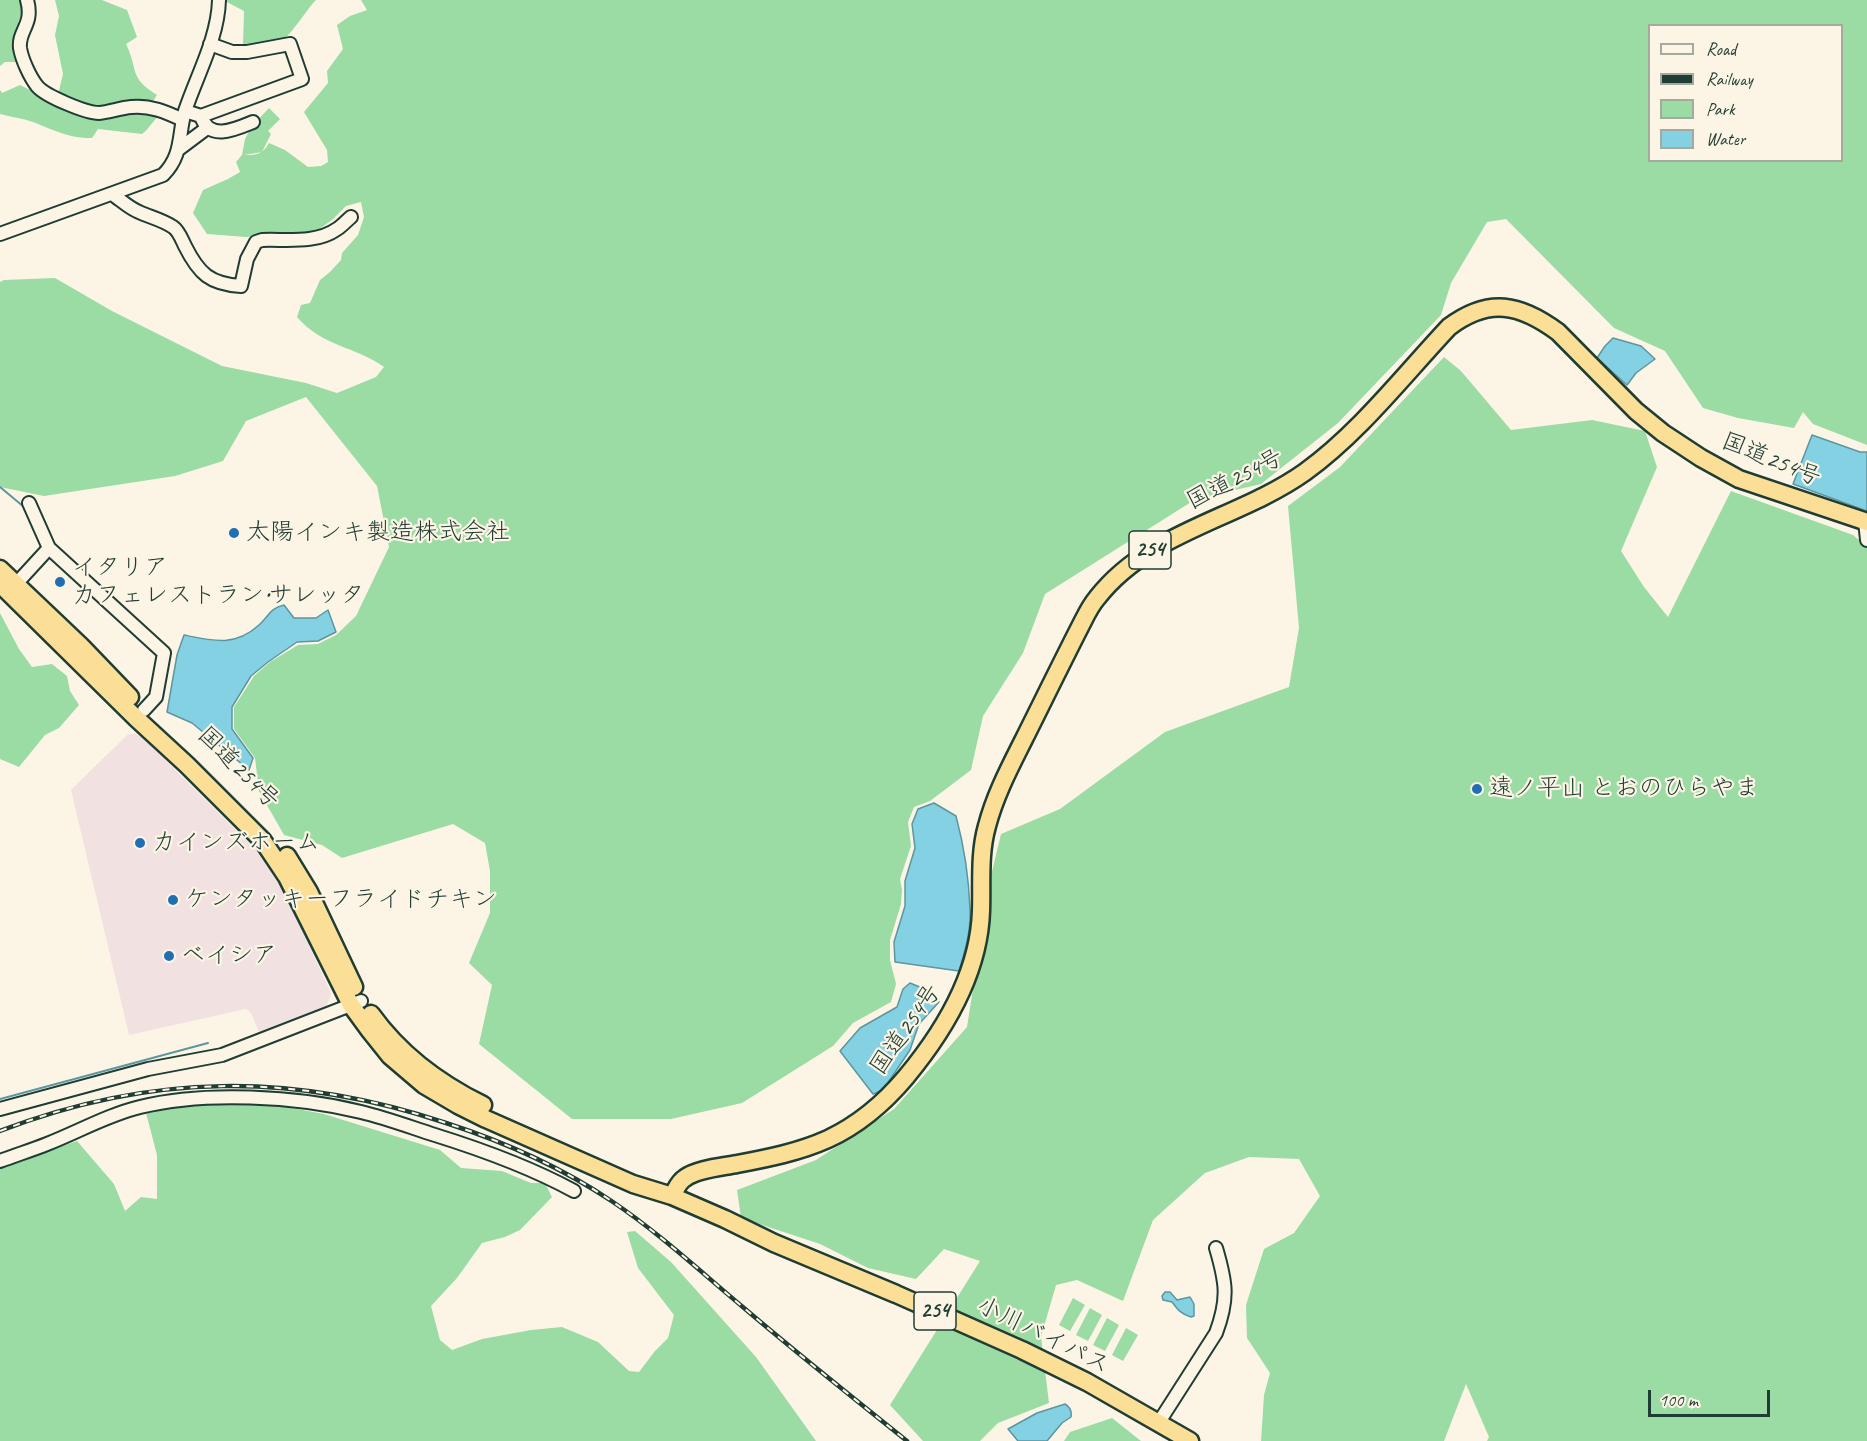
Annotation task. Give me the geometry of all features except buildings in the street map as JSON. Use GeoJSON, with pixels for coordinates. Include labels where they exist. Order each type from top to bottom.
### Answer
{"type":"FeatureCollection","features":[{"type":"Feature","properties":{"kind":"highway","name":"国道254号"},"geometry":{"type":"LineString","coordinates":[[0,569],[8,584],[128,710],[263,841],[287,877],[356,1003],[402,1050],[434,1076],[467,1097],[624,1170],[672,1196],[685,1177],[705,1170],[784,1155],[828,1139],[853,1126],[906,1078],[940,1032],[961,994],[973,964],[979,933],[980,878],[986,827],[1002,785],[1083,621],[1097,598],[1127,567],[1158,546],[1261,497],[1304,472],[1343,441],[1449,327],[1462,317],[1490,307],[1502,307],[1519,310],[1543,321],[1565,339],[1636,411],[1663,433],[1701,458],[1739,479],[1866,521]]}},
{"type":"Feature","properties":{"kind":"highway","name":"国道254号"},"geometry":{"type":"LineString","coordinates":[[8,584],[81,646],[271,834],[305,885],[356,1003]]}},
{"type":"Feature","properties":{"kind":"highway","name":"小川バイパス"},"geometry":{"type":"LineString","coordinates":[[672,1196],[1022,1350],[1086,1382],[1190,1441]]}},
{"type":"Feature","properties":{"kind":"street"},"geometry":{"type":"LineString","coordinates":[[27,0],[30,10],[29,19],[20,48],[37,87],[55,98],[83,110],[98,113],[134,107],[160,109],[204,122],[209,130],[229,132],[253,122]]}},
{"type":"Feature","properties":{"kind":"street"},"geometry":{"type":"LineString","coordinates":[[0,234],[164,175],[170,168],[179,148],[184,116],[210,44],[219,9],[219,0]]}},
{"type":"Feature","properties":{"kind":"street"},"geometry":{"type":"LineString","coordinates":[[179,148],[204,122],[302,80],[290,44],[247,52],[232,52],[210,44]]}},
{"type":"Feature","properties":{"kind":"street"},"geometry":{"type":"LineString","coordinates":[[112,194],[136,211],[172,227],[178,232],[190,258],[201,271],[210,280],[227,285],[241,286],[248,259],[256,242],[321,237],[336,230],[351,216]]}},
{"type":"Feature","properties":{"kind":"street"},"geometry":{"type":"LineString","coordinates":[[29,503],[50,548],[164,653],[156,697],[144,710]]}},
{"type":"Feature","properties":{"kind":"street"},"geometry":{"type":"LineString","coordinates":[[1866,521],[1867,540]]}},
{"type":"Feature","properties":{"kind":"street"},"geometry":{"type":"LineString","coordinates":[[8,584],[50,548]]}},
{"type":"Feature","properties":{"kind":"street"},"geometry":{"type":"LineString","coordinates":[[0,1108],[148,1069],[222,1054],[356,1003]]}},
{"type":"Feature","properties":{"kind":"street"},"geometry":{"type":"LineString","coordinates":[[0,1161],[49,1143],[100,1120],[141,1107],[205,1098],[249,1098],[314,1103],[367,1113],[499,1156],[529,1168],[574,1191]]}},
{"type":"Feature","properties":{"kind":"street"},"geometry":{"type":"LineString","coordinates":[[1159,1422],[1210,1343],[1224,1310],[1226,1285],[1216,1248]]}},
{"type":"Feature","properties":{"kind":"shaded area"},"geometry":{"type":"Polygon","coordinates":[[[128,734],[142,737],[263,857],[287,898],[331,993],[327,1006],[259,1032],[251,1013],[246,1009],[129,1035],[71,790],[128,734]]]}},
{"type":"Feature","properties":{"kind":"green space"},"geometry":{"type":"Polygon","coordinates":[[[0,0],[22,0],[24,8],[18,22],[17,62],[5,62],[0,66],[0,0]]]}},
{"type":"Feature","properties":{"kind":"green space"},"geometry":{"type":"Polygon","coordinates":[[[55,0],[102,0],[127,10],[137,37],[126,44],[138,78],[157,95],[150,106],[161,114],[142,134],[98,129],[92,138],[75,137],[29,121],[0,114],[0,90],[2,93],[20,85],[56,103],[63,74],[55,35],[59,16],[55,0]]]}},
{"type":"Feature","properties":{"kind":"green space"},"geometry":{"type":"Polygon","coordinates":[[[223,0],[316,0],[278,45],[262,50],[243,46],[244,11],[223,0]]]}},
{"type":"Feature","properties":{"kind":"green space"},"geometry":{"type":"Polygon","coordinates":[[[361,0],[1867,0],[1867,445],[1813,424],[1803,412],[1794,428],[1738,418],[1703,408],[1665,351],[1614,328],[1506,219],[1487,222],[1451,283],[1441,315],[1338,423],[1261,484],[1196,499],[1045,594],[1023,653],[983,716],[971,770],[930,801],[914,807],[908,822],[911,846],[900,879],[901,904],[890,940],[890,960],[896,984],[891,1002],[853,1023],[833,1046],[742,1103],[671,1119],[572,1119],[479,1044],[492,985],[469,963],[490,913],[490,871],[485,843],[453,824],[342,858],[322,845],[284,835],[259,791],[255,758],[234,729],[234,707],[254,676],[270,662],[298,645],[318,644],[336,635],[356,616],[389,547],[377,486],[306,397],[246,421],[223,461],[175,476],[44,496],[0,487],[0,282],[4,280],[55,278],[112,311],[222,366],[306,383],[337,393],[376,377],[384,367],[317,335],[297,317],[301,305],[310,303],[320,280],[341,260],[342,253],[358,235],[364,217],[361,202],[346,206],[332,220],[312,234],[284,233],[246,237],[207,234],[193,213],[203,190],[240,172],[236,162],[242,155],[245,139],[252,126],[269,108],[280,119],[268,131],[271,134],[262,151],[269,143],[285,150],[308,167],[321,166],[328,162],[327,150],[304,112],[328,83],[327,71],[343,49],[337,25],[350,16],[367,10],[361,0]]]}},
{"type":"Feature","properties":{"kind":"green space"},"geometry":{"type":"Polygon","coordinates":[[[1444,357],[1461,371],[1511,430],[1592,420],[1645,431],[1657,467],[1621,551],[1644,587],[1668,617],[1731,491],[1853,535],[1867,547],[1867,1441],[1487,1441],[1489,1437],[1466,1384],[1444,1441],[1261,1441],[1264,1395],[1270,1373],[1247,1338],[1246,1305],[1264,1249],[1294,1233],[1320,1196],[1299,1159],[1249,1157],[1205,1173],[1153,1220],[1123,1301],[1077,1280],[1056,1285],[1041,1337],[1049,1403],[998,1423],[980,1441],[923,1441],[890,1405],[980,1261],[944,1249],[916,1279],[868,1268],[820,1244],[741,1218],[737,1190],[816,1160],[894,1109],[967,1027],[990,880],[1001,834],[1060,809],[1165,732],[1289,687],[1299,628],[1288,506],[1340,467],[1444,357]]]}},
{"type":"Feature","properties":{"kind":"green space"},"geometry":{"type":"Polygon","coordinates":[[[0,613],[19,649],[32,667],[52,664],[67,676],[70,691],[79,705],[59,728],[45,735],[19,767],[0,759],[0,613]]]}},
{"type":"Feature","properties":{"kind":"green space"},"geometry":{"type":"Polygon","coordinates":[[[203,1104],[269,1104],[324,1114],[440,1150],[461,1168],[502,1171],[531,1183],[545,1183],[552,1197],[520,1230],[482,1243],[457,1278],[431,1306],[440,1340],[452,1350],[482,1339],[562,1327],[598,1342],[629,1371],[639,1372],[668,1338],[674,1315],[638,1268],[627,1232],[635,1231],[671,1262],[756,1357],[816,1441],[0,1441],[0,1167],[77,1141],[114,1184],[125,1211],[141,1197],[157,1199],[157,1155],[145,1109],[203,1104]]]}},
{"type":"Feature","properties":{"kind":"green space"},"geometry":{"type":"Polygon","coordinates":[[[1073,1298],[1085,1305],[1070,1331],[1059,1325],[1073,1298]]]}},
{"type":"Feature","properties":{"kind":"green space"},"geometry":{"type":"Polygon","coordinates":[[[1090,1308],[1102,1315],[1088,1341],[1076,1335],[1090,1308]]]}},
{"type":"Feature","properties":{"kind":"green space"},"geometry":{"type":"Polygon","coordinates":[[[1107,1318],[1119,1325],[1105,1351],[1093,1345],[1107,1318]]]}},
{"type":"Feature","properties":{"kind":"green space"},"geometry":{"type":"Polygon","coordinates":[[[1126,1328],[1138,1335],[1123,1361],[1112,1355],[1126,1328]]]}},
{"type":"Feature","properties":{"kind":"green space"},"geometry":{"type":"Polygon","coordinates":[[[1112,1418],[1141,1441],[1064,1441],[1070,1432],[1112,1418]]]}},
{"type":"Feature","properties":{"kind":"water"},"geometry":{"type":"Polygon","coordinates":[[[1613,338],[1641,346],[1655,359],[1636,373],[1627,385],[1597,358],[1613,338]]]}},
{"type":"Feature","properties":{"kind":"water"},"geometry":{"type":"Polygon","coordinates":[[[1812,435],[1860,452],[1867,452],[1867,511],[1793,484],[1812,435]]]}},
{"type":"Feature","properties":{"kind":"water"},"geometry":{"type":"Polygon","coordinates":[[[284,605],[294,618],[316,618],[328,610],[336,632],[318,641],[297,642],[251,676],[232,707],[232,729],[253,758],[249,770],[192,723],[167,712],[177,655],[184,635],[214,640],[241,637],[259,625],[273,610],[284,605]]]}},
{"type":"Feature","properties":{"kind":"water"},"geometry":{"type":"Polygon","coordinates":[[[934,803],[956,816],[966,863],[970,926],[959,971],[895,962],[894,942],[905,906],[905,881],[915,848],[912,824],[918,809],[934,803]]]}},
{"type":"Feature","properties":{"kind":"water"},"geometry":{"type":"Polygon","coordinates":[[[910,983],[932,992],[939,1002],[919,1024],[910,1050],[883,1090],[873,1094],[840,1051],[860,1028],[897,1007],[903,989],[910,983]]]}},
{"type":"Feature","properties":{"kind":"water"},"geometry":{"type":"Polygon","coordinates":[[[1165,1292],[1170,1292],[1177,1300],[1190,1297],[1194,1304],[1194,1316],[1185,1315],[1172,1302],[1163,1300],[1162,1296],[1165,1292]]]}},
{"type":"Feature","properties":{"kind":"water"},"geometry":{"type":"Polygon","coordinates":[[[1065,1404],[1070,1409],[1071,1417],[1062,1423],[1047,1441],[1018,1441],[1008,1429],[1037,1413],[1065,1404]]]}},
{"type":"Feature","properties":{"kind":"waterway"},"geometry":{"type":"LineString","coordinates":[[0,487],[24,507]]}},
{"type":"Feature","properties":{"kind":"waterway"},"geometry":{"type":"LineString","coordinates":[[0,1099],[208,1043]]}},
{"type":"Feature","properties":{"kind":"railway"},"geometry":{"type":"LineString","coordinates":[[0,1131],[56,1112],[112,1098],[167,1090],[222,1086],[277,1088],[333,1095],[389,1106],[468,1130],[553,1167],[593,1189],[630,1214],[907,1441]]}},
{"type":"Feature","properties":{"kind":"place","name":"太陽インキ製造株式会社"},"geometry":{"type":"Point","coordinates":[234,533]}},
{"type":"Feature","properties":{"kind":"place","name":"イタリア カフェレストラン•サレッタ"},"geometry":{"type":"Point","coordinates":[60,582]}},
{"type":"Feature","properties":{"kind":"place","name":"遠ノ平山 とおのひらやま"},"geometry":{"type":"Point","coordinates":[1477,789]}},
{"type":"Feature","properties":{"kind":"place","name":"カインズホーム"},"geometry":{"type":"Point","coordinates":[140,843]}},
{"type":"Feature","properties":{"kind":"place","name":"ケンタッキーフライドチキン"},"geometry":{"type":"Point","coordinates":[173,900]}},
{"type":"Feature","properties":{"kind":"place","name":"ベイシア"},"geometry":{"type":"Point","coordinates":[169,956]}}]}
